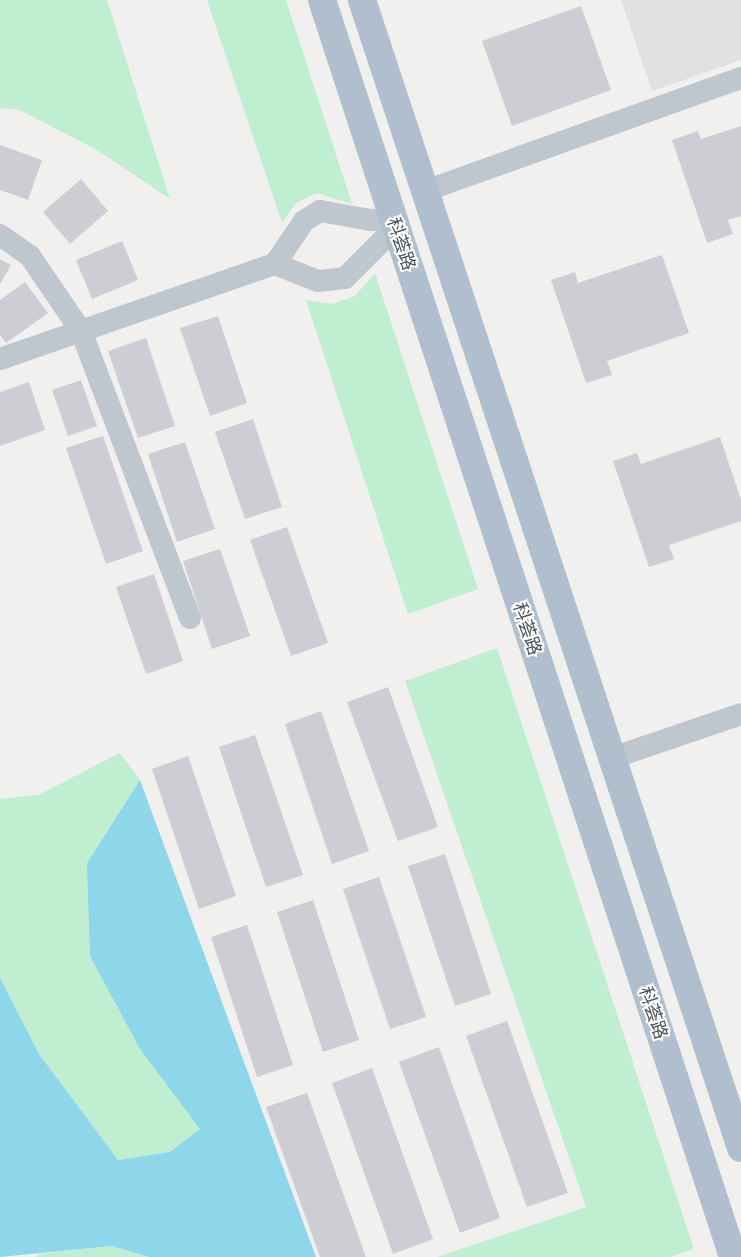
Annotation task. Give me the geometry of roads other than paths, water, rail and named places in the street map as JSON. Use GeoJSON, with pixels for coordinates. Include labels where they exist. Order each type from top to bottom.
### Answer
{"type":"FeatureCollection","features":[{"type":"Feature","properties":{"kind":"main road","name":"科荟路"},"geometry":{"type":"LineString","coordinates":[[322,0],[733,1257]]}},
{"type":"Feature","properties":{"kind":"main road"},"geometry":{"type":"LineString","coordinates":[[362,0],[741,1148]]}},
{"type":"Feature","properties":{"kind":"street"},"geometry":{"type":"LineString","coordinates":[[425,192],[741,78]]}},
{"type":"Feature","properties":{"kind":"street"},"geometry":{"type":"LineString","coordinates":[[275,264],[284,244],[304,221],[320,210],[395,223]]}},
{"type":"Feature","properties":{"kind":"street"},"geometry":{"type":"LineString","coordinates":[[0,359],[275,264],[318,281],[346,278],[395,223]]}},
{"type":"Feature","properties":{"kind":"street"},"geometry":{"type":"LineString","coordinates":[[0,235],[30,256],[81,331],[190,618]]}},
{"type":"Feature","properties":{"kind":"street"},"geometry":{"type":"LineString","coordinates":[[612,758],[741,714]]}},
{"type":"Feature","properties":{"kind":"water"},"geometry":{"type":"Polygon","coordinates":[[[140,780],[316,1257],[149,1257],[112,1246],[0,1257],[0,978],[39,1054],[118,1160],[170,1152],[200,1129],[140,1049],[90,956],[87,863],[140,780]]]}}]}
